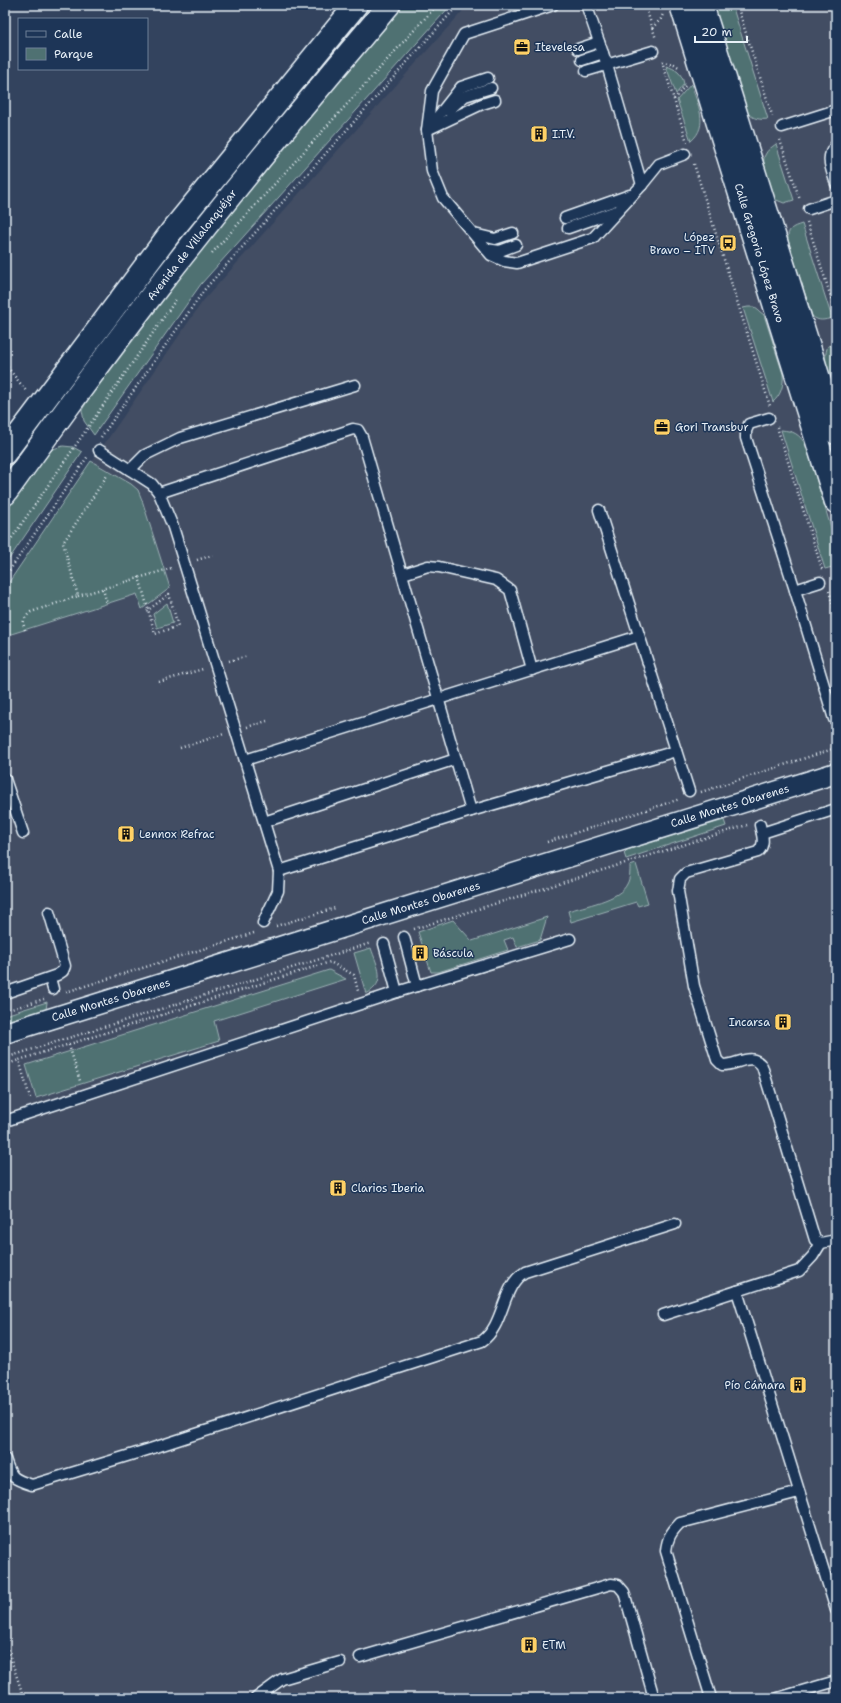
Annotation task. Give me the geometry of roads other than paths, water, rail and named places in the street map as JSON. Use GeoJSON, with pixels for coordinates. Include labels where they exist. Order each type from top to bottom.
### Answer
{"type":"FeatureCollection","features":[{"type":"Feature","properties":{"kind":"street"},"geometry":{"type":"LineString","coordinates":[[5,453],[171,232],[356,5]]}},
{"type":"Feature","properties":{"kind":"street","name":"Avenida de Villalonquéjar"},"geometry":{"type":"LineString","coordinates":[[5,494],[95,370],[191,245],[289,124],[389,5]]}},
{"type":"Feature","properties":{"kind":"street","name":"Calle Gregorio López Bravo"},"geometry":{"type":"LineString","coordinates":[[702,5],[836,432]]}},
{"type":"Feature","properties":{"kind":"street","name":"Calle Gregorio López Bravo"},"geometry":{"type":"LineString","coordinates":[[672,7],[836,502]]}},
{"type":"Feature","properties":{"kind":"street","name":"Calle Montes Obarenes"},"geometry":{"type":"LineString","coordinates":[[5,1033],[836,773]]}},
{"type":"Feature","properties":{"kind":"lane"},"geometry":{"type":"LineString","coordinates":[[553,5],[464,34],[432,91],[427,130],[432,171],[443,198],[491,256],[504,261],[517,263],[593,238],[642,185],[659,164],[689,153]]}},
{"type":"Feature","properties":{"kind":"lane"},"geometry":{"type":"LineString","coordinates":[[585,5],[607,65],[642,185]]}},
{"type":"Feature","properties":{"kind":"lane"},"geometry":{"type":"LineString","coordinates":[[578,49],[599,42]]}},
{"type":"Feature","properties":{"kind":"lane"},"geometry":{"type":"LineString","coordinates":[[586,71],[656,49]]}},
{"type":"Feature","properties":{"kind":"lane"},"geometry":{"type":"LineString","coordinates":[[582,60],[603,53]]}},
{"type":"Feature","properties":{"kind":"lane"},"geometry":{"type":"LineString","coordinates":[[427,130],[465,96],[490,83]]}},
{"type":"Feature","properties":{"kind":"lane"},"geometry":{"type":"LineString","coordinates":[[427,130],[482,104],[495,100]]}},
{"type":"Feature","properties":{"kind":"lane"},"geometry":{"type":"LineString","coordinates":[[778,128],[836,110]]}},
{"type":"Feature","properties":{"kind":"lane"},"geometry":{"type":"LineString","coordinates":[[836,145],[831,149],[828,158],[836,184]]}},
{"type":"Feature","properties":{"kind":"lane"},"geometry":{"type":"LineString","coordinates":[[618,210],[566,223],[632,195]]}},
{"type":"Feature","properties":{"kind":"lane"},"geometry":{"type":"LineString","coordinates":[[805,210],[836,200]]}},
{"type":"Feature","properties":{"kind":"lane"},"geometry":{"type":"LineString","coordinates":[[474,234],[495,239],[513,233]]}},
{"type":"Feature","properties":{"kind":"lane"},"geometry":{"type":"LineString","coordinates":[[486,249],[500,251],[516,245]]}},
{"type":"Feature","properties":{"kind":"lane"},"geometry":{"type":"LineString","coordinates":[[130,470],[145,455],[180,438],[355,385]]}},
{"type":"Feature","properties":{"kind":"lane"},"geometry":{"type":"LineString","coordinates":[[772,417],[749,424],[746,431],[746,438],[795,590],[834,719]]}},
{"type":"Feature","properties":{"kind":"lane"},"geometry":{"type":"LineString","coordinates":[[159,493],[353,429],[358,430],[362,437],[403,574],[471,811]]}},
{"type":"Feature","properties":{"kind":"lane"},"geometry":{"type":"LineString","coordinates":[[96,447],[152,484],[159,493],[173,527],[279,871],[278,891],[260,928]]}},
{"type":"Feature","properties":{"kind":"lane"},"geometry":{"type":"LineString","coordinates":[[599,510],[690,794]]}},
{"type":"Feature","properties":{"kind":"lane"},"geometry":{"type":"LineString","coordinates":[[403,574],[428,566],[439,567],[496,580],[510,590],[532,670]]}},
{"type":"Feature","properties":{"kind":"lane"},"geometry":{"type":"LineString","coordinates":[[795,590],[823,581]]}},
{"type":"Feature","properties":{"kind":"lane"},"geometry":{"type":"LineString","coordinates":[[245,760],[639,636]]}},
{"type":"Feature","properties":{"kind":"lane"},"geometry":{"type":"LineString","coordinates":[[279,871],[471,811],[676,751]]}},
{"type":"Feature","properties":{"kind":"lane"},"geometry":{"type":"LineString","coordinates":[[264,822],[456,759]]}},
{"type":"Feature","properties":{"kind":"lane"},"geometry":{"type":"LineString","coordinates":[[5,780],[23,833]]}},
{"type":"Feature","properties":{"kind":"lane"},"geometry":{"type":"LineString","coordinates":[[836,809],[758,827],[764,841],[758,852],[686,873],[680,879],[678,891],[694,986],[717,1060],[722,1065],[727,1065],[752,1058],[758,1061],[762,1066],[815,1240],[821,1243],[836,1240]]}},
{"type":"Feature","properties":{"kind":"lane"},"geometry":{"type":"LineString","coordinates":[[5,992],[50,978],[63,971],[65,966],[49,912]]}},
{"type":"Feature","properties":{"kind":"lane"},"geometry":{"type":"LineString","coordinates":[[406,934],[417,986]]}},
{"type":"Feature","properties":{"kind":"lane"},"geometry":{"type":"LineString","coordinates":[[5,1121],[397,992],[570,939]]}},
{"type":"Feature","properties":{"kind":"lane"},"geometry":{"type":"LineString","coordinates":[[379,943],[397,992]]}},
{"type":"Feature","properties":{"kind":"lane"},"geometry":{"type":"LineString","coordinates":[[50,978],[55,993]]}},
{"type":"Feature","properties":{"kind":"lane"},"geometry":{"type":"LineString","coordinates":[[5,1460],[13,1478],[32,1485],[158,1446],[482,1341],[492,1331],[513,1283],[519,1275],[675,1224]]}},
{"type":"Feature","properties":{"kind":"lane"},"geometry":{"type":"LineString","coordinates":[[663,1315],[799,1271],[806,1265],[821,1243]]}},
{"type":"Feature","properties":{"kind":"lane"},"geometry":{"type":"LineString","coordinates":[[737,1291],[836,1610]]}},
{"type":"Feature","properties":{"kind":"lane"},"geometry":{"type":"LineString","coordinates":[[712,1698],[666,1551],[666,1543],[669,1535],[680,1523],[799,1492]]}},
{"type":"Feature","properties":{"kind":"lane"},"geometry":{"type":"LineString","coordinates":[[360,1657],[611,1584],[618,1585],[624,1592],[654,1698]]}},
{"type":"Feature","properties":{"kind":"lane"},"geometry":{"type":"LineString","coordinates":[[256,1698],[282,1679],[340,1662]]}},
{"type":"Feature","properties":{"kind":"lane"},"geometry":{"type":"LineString","coordinates":[[778,1698],[836,1681]]}},
{"type":"Feature","properties":{"kind":"place","name":"Itevelesa"},"geometry":{"type":"Point","coordinates":[522,47]}},
{"type":"Feature","properties":{"kind":"place","name":"I.T.V."},"geometry":{"type":"Point","coordinates":[539,134]}},
{"type":"Feature","properties":{"kind":"place","name":"López Bravo – ITV"},"geometry":{"type":"Point","coordinates":[728,243]}},
{"type":"Feature","properties":{"kind":"place","name":"Gori Transbur"},"geometry":{"type":"Point","coordinates":[662,427]}},
{"type":"Feature","properties":{"kind":"place","name":"Lennox Refrac"},"geometry":{"type":"Point","coordinates":[126,834]}},
{"type":"Feature","properties":{"kind":"place","name":"Báscula"},"geometry":{"type":"Point","coordinates":[420,953]}},
{"type":"Feature","properties":{"kind":"place","name":"Incarsa"},"geometry":{"type":"Point","coordinates":[783,1022]}},
{"type":"Feature","properties":{"kind":"place","name":"Clarios Iberia"},"geometry":{"type":"Point","coordinates":[338,1188]}},
{"type":"Feature","properties":{"kind":"place","name":"Pío Cámara"},"geometry":{"type":"Point","coordinates":[798,1385]}},
{"type":"Feature","properties":{"kind":"place","name":"ETM"},"geometry":{"type":"Point","coordinates":[529,1645]}}]}
